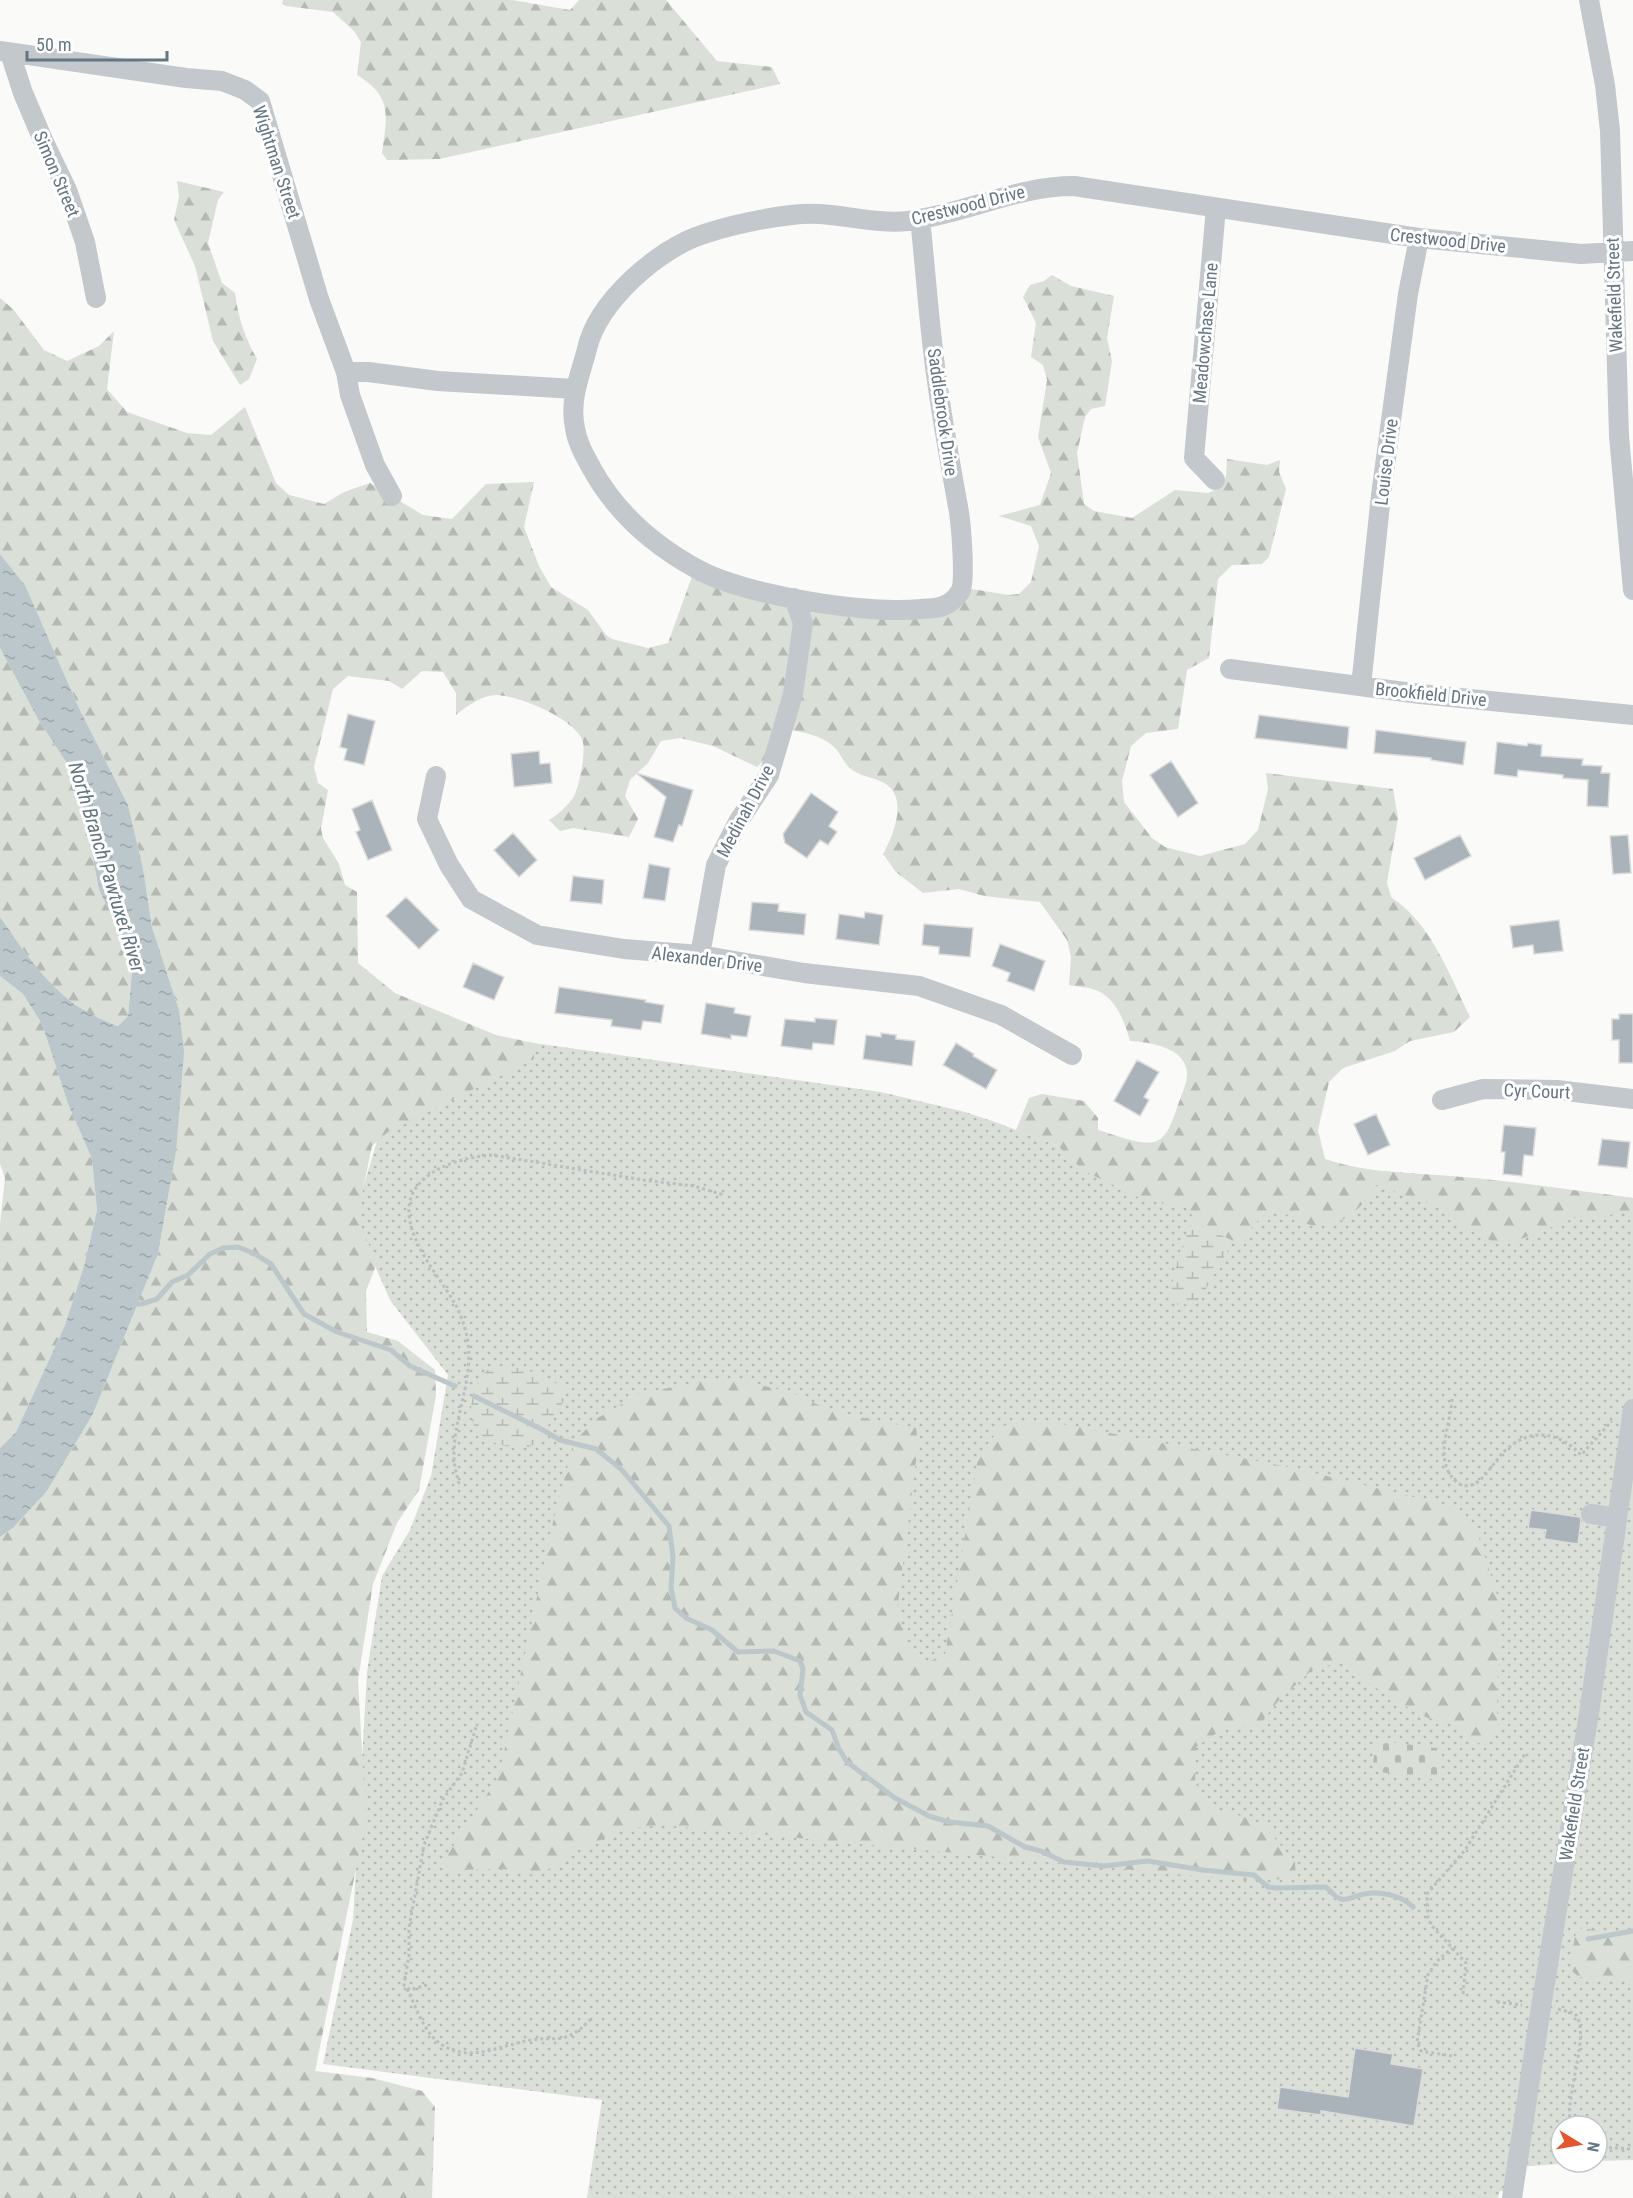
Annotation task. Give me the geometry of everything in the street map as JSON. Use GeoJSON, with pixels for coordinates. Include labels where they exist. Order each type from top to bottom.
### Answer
{"type":"FeatureCollection","features":[{"type":"Feature","properties":{"kind":"street","name":"Wakefield Street"},"geometry":{"type":"LineString","coordinates":[[1589,0],[1605,85],[1610,131],[1619,436],[1633,590]]}},
{"type":"Feature","properties":{"kind":"street","name":"Simon Street"},"geometry":{"type":"LineString","coordinates":[[5,52],[67,190],[85,243],[96,298]]}},
{"type":"Feature","properties":{"kind":"street","name":"Wightman Street"},"geometry":{"type":"LineString","coordinates":[[5,52],[222,81],[254,95],[263,108],[319,299],[346,372],[350,395],[375,465],[392,496]]}},
{"type":"Feature","properties":{"kind":"street","name":"Crestwood Drive"},"geometry":{"type":"LineString","coordinates":[[952,601],[940,608],[892,611],[794,598],[745,588],[702,572],[652,541],[626,518],[603,488],[575,432],[573,412],[575,389],[588,341],[603,311],[644,268],[667,251],[705,233],[792,215],[818,213],[887,221],[920,219],[1017,192],[1057,186],[1074,186],[1419,238],[1581,254],[1613,250],[1633,251]]}},
{"type":"Feature","properties":{"kind":"street","name":"Meadowchase Lane"},"geometry":{"type":"LineString","coordinates":[[1215,480],[1194,458],[1216,208]]}},
{"type":"Feature","properties":{"kind":"street","name":"Saddlebrook Drive"},"geometry":{"type":"LineString","coordinates":[[920,219],[936,379],[961,529],[963,587],[952,601]]}},
{"type":"Feature","properties":{"kind":"street","name":"Louise Drive"},"geometry":{"type":"LineString","coordinates":[[1361,686],[1386,459],[1408,294],[1419,238]]}},
{"type":"Feature","properties":{"kind":"street"},"geometry":{"type":"LineString","coordinates":[[346,372],[368,372],[438,381],[575,389]]}},
{"type":"Feature","properties":{"kind":"street","name":"Medinah Drive"},"geometry":{"type":"LineString","coordinates":[[700,955],[716,865],[738,822],[769,774],[793,694],[803,623],[794,598]]}},
{"type":"Feature","properties":{"kind":"street","name":"Brookfield Drive"},"geometry":{"type":"LineString","coordinates":[[1230,669],[1420,694],[1633,714]]}},
{"type":"Feature","properties":{"kind":"street","name":"Alexander Drive"},"geometry":{"type":"LineString","coordinates":[[436,776],[427,819],[449,865],[471,899],[537,935],[624,949],[700,955],[804,973],[919,986],[1000,1015],[1072,1055]]}},
{"type":"Feature","properties":{"kind":"street","name":"Cyr Court"},"geometry":{"type":"LineString","coordinates":[[1442,1100],[1483,1089],[1557,1090],[1633,1099]]}},
{"type":"Feature","properties":{"kind":"street","name":"Wakefield Street"},"geometry":{"type":"LineString","coordinates":[[1512,2198],[1540,2007],[1591,1700],[1633,1409]]}},
{"type":"Feature","properties":{"kind":"street"},"geometry":{"type":"LineString","coordinates":[[1591,1514],[1617,1518]]}},
{"type":"Feature","properties":{"kind":"path"},"geometry":{"type":"LineString","coordinates":[[459,1484],[454,1457],[459,1417],[469,1370],[468,1340],[464,1323],[456,1306],[415,1239],[409,1208],[413,1190],[432,1172],[446,1165],[478,1156],[492,1155],[643,1180],[694,1186],[724,1195]]}},
{"type":"Feature","properties":{"kind":"path"},"geometry":{"type":"LineString","coordinates":[[1452,1399],[1444,1456],[1448,1474],[1459,1485],[1468,1485],[1481,1479],[1508,1447],[1528,1438],[1547,1434],[1562,1438],[1581,1455],[1611,1422],[1620,1421],[1630,1431]]}},
{"type":"Feature","properties":{"kind":"path"},"geometry":{"type":"LineString","coordinates":[[477,1724],[462,1773],[442,1799],[424,1845],[409,1928],[409,1955],[404,1979],[406,1988],[427,2028],[442,2045],[452,2050],[484,2052],[539,2039],[565,2037],[579,2031],[592,2018]]}},
{"type":"Feature","properties":{"kind":"path"},"geometry":{"type":"LineString","coordinates":[[1463,1994],[1466,1964],[1440,1936],[1428,1918],[1427,1894],[1465,1850],[1525,1754]]}},
{"type":"Feature","properties":{"kind":"path"},"geometry":{"type":"LineString","coordinates":[[1452,1948],[1436,1962],[1428,1975],[1417,2042],[1421,2050],[1452,2056]]}},
{"type":"Feature","properties":{"kind":"path"},"geometry":{"type":"LineString","coordinates":[[406,1988],[417,1990],[427,1985]]}},
{"type":"Feature","properties":{"kind":"path"},"geometry":{"type":"LineString","coordinates":[[1497,2002],[1566,2010],[1574,2013],[1581,2024],[1581,2038],[1569,2114]]}},
{"type":"Feature","properties":{"kind":"path"},"geometry":{"type":"LineString","coordinates":[[1609,2148],[1633,2149]]}},
{"type":"Feature","properties":{"kind":"green space"},"geometry":{"type":"Polygon","coordinates":[[[283,0],[512,0],[570,10],[579,0],[666,0],[717,61],[772,67],[780,84],[439,159],[387,160],[382,153],[385,108],[377,91],[357,75],[361,42],[354,31],[333,12],[286,6],[282,4],[283,0]]]}},
{"type":"Feature","properties":{"kind":"green space"},"geometry":{"type":"Polygon","coordinates":[[[177,181],[224,192],[218,200],[208,243],[222,283],[235,293],[243,327],[257,359],[249,379],[240,385],[213,341],[195,266],[174,220],[179,197],[177,181]]]}},
{"type":"Feature","properties":{"kind":"green space"},"geometry":{"type":"Polygon","coordinates":[[[1052,275],[1071,286],[1114,296],[1107,338],[1112,361],[1105,406],[1091,409],[1085,417],[1077,453],[1084,504],[1094,511],[1132,518],[1175,490],[1208,493],[1222,487],[1226,476],[1227,459],[1267,465],[1280,460],[1279,472],[1286,489],[1269,557],[1262,564],[1232,565],[1218,579],[1209,658],[1187,670],[1178,729],[1146,733],[1131,746],[1122,781],[1124,802],[1152,838],[1165,847],[1200,856],[1245,844],[1258,830],[1268,789],[1266,773],[1393,789],[1398,818],[1387,882],[1391,897],[1417,921],[1438,951],[1470,1017],[1454,1032],[1410,1041],[1395,1051],[1343,1068],[1329,1082],[1318,1130],[1325,1159],[1380,1171],[1494,1180],[1633,1198],[1633,1211],[1598,1217],[1577,1217],[1516,1241],[1492,1241],[1466,1228],[1439,1207],[1376,1185],[1356,1210],[1339,1222],[1318,1226],[1278,1212],[1267,1214],[1260,1219],[1241,1241],[1233,1241],[1196,1223],[1189,1210],[1181,1204],[1164,1204],[1138,1197],[1084,1171],[1058,1146],[1016,1130],[1029,1098],[1042,1094],[1084,1101],[1098,1118],[1098,1130],[1136,1141],[1157,1141],[1167,1132],[1173,1119],[1184,1089],[1187,1076],[1186,1066],[1182,1059],[1167,1048],[1130,1041],[1119,1012],[1104,995],[1091,989],[1069,985],[1071,957],[1067,940],[1040,902],[984,896],[959,889],[923,893],[896,872],[883,854],[895,825],[897,804],[895,795],[880,781],[853,770],[836,749],[824,740],[810,734],[780,728],[763,761],[757,767],[713,746],[680,738],[661,741],[648,763],[630,780],[625,796],[638,819],[629,837],[573,828],[560,831],[549,820],[573,798],[580,778],[584,751],[582,739],[568,723],[519,699],[497,695],[480,699],[456,715],[456,693],[443,672],[422,671],[402,689],[389,681],[348,676],[333,689],[314,767],[318,783],[328,790],[321,829],[323,838],[339,864],[345,885],[357,892],[358,963],[395,993],[496,1035],[534,1043],[534,1059],[389,1131],[372,1146],[357,1218],[377,1263],[366,1291],[367,1332],[398,1341],[435,1370],[436,1395],[419,1490],[397,1523],[373,1584],[358,1680],[366,1820],[315,2071],[372,2078],[422,2091],[435,2107],[432,2198],[0,2198],[0,1537],[13,1528],[47,1491],[93,1414],[158,1254],[176,1152],[179,1010],[152,927],[143,868],[128,805],[79,708],[25,585],[0,554],[0,298],[13,309],[44,350],[67,361],[99,346],[114,331],[107,389],[127,412],[187,433],[211,435],[245,407],[276,483],[289,495],[324,504],[344,492],[370,483],[423,515],[452,519],[486,484],[534,482],[524,527],[539,566],[551,587],[588,610],[606,635],[612,639],[648,648],[668,643],[694,571],[904,612],[965,588],[1009,595],[1019,594],[1031,582],[1039,546],[1031,526],[999,516],[1040,505],[1051,473],[1038,437],[1047,380],[1043,365],[1031,357],[1036,323],[1023,297],[1030,285],[1044,281],[1052,275]]]}},
{"type":"Feature","properties":{"kind":"green space"},"geometry":{"type":"Polygon","coordinates":[[[0,648],[39,721],[78,780],[99,890],[124,940],[132,972],[128,1016],[118,1026],[95,1018],[58,992],[36,968],[0,917],[0,648]]]}},
{"type":"Feature","properties":{"kind":"green space"},"geometry":{"type":"Polygon","coordinates":[[[0,976],[23,994],[42,1024],[68,1104],[92,1159],[97,1210],[84,1266],[65,1325],[16,1432],[0,1448],[0,1224],[5,1178],[0,1164],[0,976]]]}},
{"type":"Feature","properties":{"kind":"green space"},"geometry":{"type":"Polygon","coordinates":[[[534,1043],[881,1092],[965,1112],[1100,1162],[1382,1171],[1473,1178],[1633,1198],[1633,2160],[1609,2161],[1609,2114],[1549,2114],[1549,2165],[1518,2167],[1514,2192],[1500,2191],[1498,2198],[587,2198],[602,2100],[323,2064],[353,1920],[367,1672],[382,1576],[410,1530],[431,1476],[448,1375],[390,1300],[354,1218],[381,1128],[534,1043]]]}},
{"type":"Feature","properties":{"kind":"green space"},"geometry":{"type":"Polygon","coordinates":[[[1196,1223],[1233,1241],[1202,1296],[1196,1303],[1179,1305],[1173,1302],[1174,1276],[1188,1228],[1196,1223]]]}},
{"type":"Feature","properties":{"kind":"green space"},"geometry":{"type":"Polygon","coordinates":[[[494,1366],[530,1371],[548,1378],[563,1388],[565,1399],[533,1445],[520,1448],[501,1445],[486,1439],[475,1428],[471,1415],[474,1391],[482,1376],[494,1366]]]}},
{"type":"Feature","properties":{"kind":"green space"},"geometry":{"type":"Polygon","coordinates":[[[703,1381],[747,1382],[790,1392],[825,1408],[916,1428],[918,1445],[897,1611],[910,1649],[926,1663],[945,1654],[978,1458],[1001,1426],[1041,1420],[1294,1468],[1446,1505],[1477,1532],[1500,1604],[1498,1728],[1481,1744],[1471,1739],[1452,1723],[1428,1718],[1391,1699],[1341,1662],[1312,1670],[1280,1699],[1257,1727],[1224,1728],[1196,1747],[1195,1783],[1214,1809],[1249,1818],[1264,1826],[1295,1862],[1296,1879],[1238,1880],[662,1825],[626,1829],[578,1850],[553,1867],[535,1875],[503,1869],[450,1870],[443,1862],[499,1776],[553,1522],[574,1442],[596,1419],[639,1394],[703,1381]]]}},
{"type":"Feature","properties":{"kind":"green space"},"geometry":{"type":"Polygon","coordinates":[[[1376,1740],[1442,1749],[1438,1780],[1372,1771],[1376,1740]]]}},
{"type":"Feature","properties":{"kind":"green space"},"geometry":{"type":"Polygon","coordinates":[[[1577,1928],[1633,1934],[1633,1982],[1579,1977],[1571,1970],[1577,1928]]]}},
{"type":"Feature","properties":{"kind":"water","name":"North Branch Pawtuxet River"},"geometry":{"type":"Polygon","coordinates":[[[0,554],[25,585],[79,708],[128,805],[143,868],[152,927],[179,1010],[184,1052],[176,1152],[158,1254],[93,1414],[47,1491],[13,1528],[0,1537],[0,1448],[16,1432],[65,1325],[84,1266],[97,1210],[92,1159],[68,1104],[42,1024],[23,994],[0,976],[0,917],[50,982],[79,1007],[97,1018],[118,1026],[128,1016],[132,972],[124,940],[99,890],[78,780],[39,721],[0,648],[0,554]]]}},
{"type":"Feature","properties":{"kind":"building"},"geometry":{"type":"Polygon","coordinates":[[[348,714],[375,721],[364,765],[344,760],[347,749],[340,747],[348,714]]]}},
{"type":"Feature","properties":{"kind":"building"},"geometry":{"type":"Polygon","coordinates":[[[1259,715],[1349,727],[1347,749],[1255,738],[1259,715]]]}},
{"type":"Feature","properties":{"kind":"building"},"geometry":{"type":"Polygon","coordinates":[[[1376,730],[1466,742],[1463,765],[1431,760],[1431,758],[1374,753],[1376,730]]]}},
{"type":"Feature","properties":{"kind":"building"},"geometry":{"type":"Polygon","coordinates":[[[1497,742],[1527,746],[1528,743],[1542,745],[1541,756],[1583,759],[1582,765],[1602,766],[1601,773],[1610,773],[1608,807],[1587,806],[1588,780],[1518,770],[1517,777],[1494,774],[1497,742]]]}},
{"type":"Feature","properties":{"kind":"building"},"geometry":{"type":"Polygon","coordinates":[[[539,751],[540,764],[550,763],[552,783],[514,787],[511,754],[539,751]]]}},
{"type":"Feature","properties":{"kind":"building"},"geometry":{"type":"Polygon","coordinates":[[[1171,761],[1198,803],[1178,817],[1150,775],[1171,761]]]}},
{"type":"Feature","properties":{"kind":"building"},"geometry":{"type":"Polygon","coordinates":[[[636,773],[693,790],[682,826],[679,825],[673,842],[654,837],[666,797],[636,773]]]}},
{"type":"Feature","properties":{"kind":"building"},"geometry":{"type":"Polygon","coordinates":[[[811,793],[838,812],[829,826],[837,832],[828,845],[820,840],[807,858],[785,843],[783,834],[811,793]]]}},
{"type":"Feature","properties":{"kind":"building"},"geometry":{"type":"Polygon","coordinates":[[[372,800],[392,850],[368,860],[356,832],[360,830],[352,809],[372,800]]]}},
{"type":"Feature","properties":{"kind":"building"},"geometry":{"type":"Polygon","coordinates":[[[513,833],[537,860],[519,877],[494,850],[513,833]]]}},
{"type":"Feature","properties":{"kind":"building"},"geometry":{"type":"Polygon","coordinates":[[[1460,835],[1471,856],[1425,880],[1414,858],[1460,835]]]}},
{"type":"Feature","properties":{"kind":"building"},"geometry":{"type":"Polygon","coordinates":[[[1628,835],[1631,873],[1613,874],[1610,836],[1628,835]]]}},
{"type":"Feature","properties":{"kind":"building"},"geometry":{"type":"Polygon","coordinates":[[[649,864],[670,868],[665,901],[643,898],[649,864]]]}},
{"type":"Feature","properties":{"kind":"building"},"geometry":{"type":"Polygon","coordinates":[[[573,876],[604,880],[602,904],[570,901],[573,876]]]}},
{"type":"Feature","properties":{"kind":"building"},"geometry":{"type":"Polygon","coordinates":[[[406,897],[439,930],[419,949],[386,916],[406,897]]]}},
{"type":"Feature","properties":{"kind":"building"},"geometry":{"type":"Polygon","coordinates":[[[752,902],[779,904],[778,911],[806,914],[804,935],[749,930],[752,902]]]}},
{"type":"Feature","properties":{"kind":"building"},"geometry":{"type":"Polygon","coordinates":[[[865,912],[883,915],[879,945],[836,939],[839,914],[864,918],[865,912]]]}},
{"type":"Feature","properties":{"kind":"building"},"geometry":{"type":"Polygon","coordinates":[[[1559,920],[1563,951],[1534,954],[1533,945],[1513,948],[1510,926],[1559,920]]]}},
{"type":"Feature","properties":{"kind":"building"},"geometry":{"type":"Polygon","coordinates":[[[924,924],[973,928],[970,957],[939,954],[939,947],[922,945],[924,924]]]}},
{"type":"Feature","properties":{"kind":"building"},"geometry":{"type":"Polygon","coordinates":[[[1000,944],[1045,961],[1034,991],[1007,981],[1010,973],[992,966],[1000,944]]]}},
{"type":"Feature","properties":{"kind":"building"},"geometry":{"type":"Polygon","coordinates":[[[473,963],[504,977],[494,1000],[463,987],[473,963]]]}},
{"type":"Feature","properties":{"kind":"building"},"geometry":{"type":"Polygon","coordinates":[[[559,987],[646,1000],[645,1002],[664,1005],[661,1023],[643,1021],[641,1030],[611,1026],[612,1020],[555,1013],[559,987]]]}},
{"type":"Feature","properties":{"kind":"building"},"geometry":{"type":"Polygon","coordinates":[[[706,1003],[735,1008],[734,1013],[751,1016],[747,1037],[731,1035],[731,1039],[701,1034],[706,1003]]]}},
{"type":"Feature","properties":{"kind":"building"},"geometry":{"type":"Polygon","coordinates":[[[1619,1014],[1633,1014],[1633,1063],[1619,1063],[1619,1040],[1612,1040],[1612,1019],[1619,1019],[1619,1014]]]}},
{"type":"Feature","properties":{"kind":"building"},"geometry":{"type":"Polygon","coordinates":[[[815,1018],[837,1020],[834,1045],[813,1043],[812,1050],[781,1046],[785,1019],[815,1022],[815,1018]]]}},
{"type":"Feature","properties":{"kind":"building"},"geometry":{"type":"Polygon","coordinates":[[[881,1033],[896,1035],[896,1039],[915,1041],[912,1066],[863,1059],[866,1035],[881,1037],[881,1033]]]}},
{"type":"Feature","properties":{"kind":"building"},"geometry":{"type":"Polygon","coordinates":[[[956,1043],[997,1070],[986,1089],[943,1065],[956,1043]]]}},
{"type":"Feature","properties":{"kind":"building"},"geometry":{"type":"Polygon","coordinates":[[[1137,1060],[1159,1072],[1144,1097],[1149,1100],[1140,1116],[1114,1101],[1137,1060]]]}},
{"type":"Feature","properties":{"kind":"building"},"geometry":{"type":"Polygon","coordinates":[[[1376,1114],[1390,1145],[1368,1155],[1354,1124],[1376,1114]]]}},
{"type":"Feature","properties":{"kind":"building"},"geometry":{"type":"Polygon","coordinates":[[[1504,1125],[1536,1128],[1533,1156],[1524,1155],[1522,1176],[1503,1174],[1505,1152],[1501,1152],[1504,1125]]]}},
{"type":"Feature","properties":{"kind":"building"},"geometry":{"type":"Polygon","coordinates":[[[1602,1139],[1630,1142],[1627,1168],[1598,1165],[1602,1139]]]}},
{"type":"Feature","properties":{"kind":"building"},"geometry":{"type":"Polygon","coordinates":[[[1531,1510],[1580,1517],[1578,1544],[1544,1539],[1546,1530],[1528,1528],[1531,1510]]]}},
{"type":"Feature","properties":{"kind":"building"},"geometry":{"type":"Polygon","coordinates":[[[1355,2048],[1393,2054],[1391,2064],[1423,2069],[1414,2126],[1321,2111],[1321,2115],[1277,2109],[1280,2087],[1348,2097],[1355,2048]]]}},
{"type":"Feature","properties":{"kind":"waterway"},"geometry":{"type":"LineString","coordinates":[[132,1304],[157,1299],[172,1282],[188,1275],[210,1254],[223,1248],[238,1247],[271,1264],[304,1314],[337,1332],[391,1350],[410,1366],[455,1386]]}},
{"type":"Feature","properties":{"kind":"waterway"},"geometry":{"type":"LineString","coordinates":[[474,1396],[560,1440],[596,1449],[621,1469],[669,1526],[673,1557],[671,1588],[675,1608],[686,1618],[712,1630],[738,1652],[774,1651],[800,1661],[803,1669],[800,1695],[806,1712],[832,1730],[847,1762],[895,1798],[929,1816],[949,1822],[988,1826],[1025,1847],[1041,1851],[1064,1862],[1104,1866],[1148,1861],[1254,1875],[1268,1887],[1326,1887],[1337,1897],[1344,1899],[1364,1894],[1383,1894],[1403,1899],[1413,1907]]}},
{"type":"Feature","properties":{"kind":"waterway"},"geometry":{"type":"LineString","coordinates":[[1588,1939],[1633,1931]]}}]}
